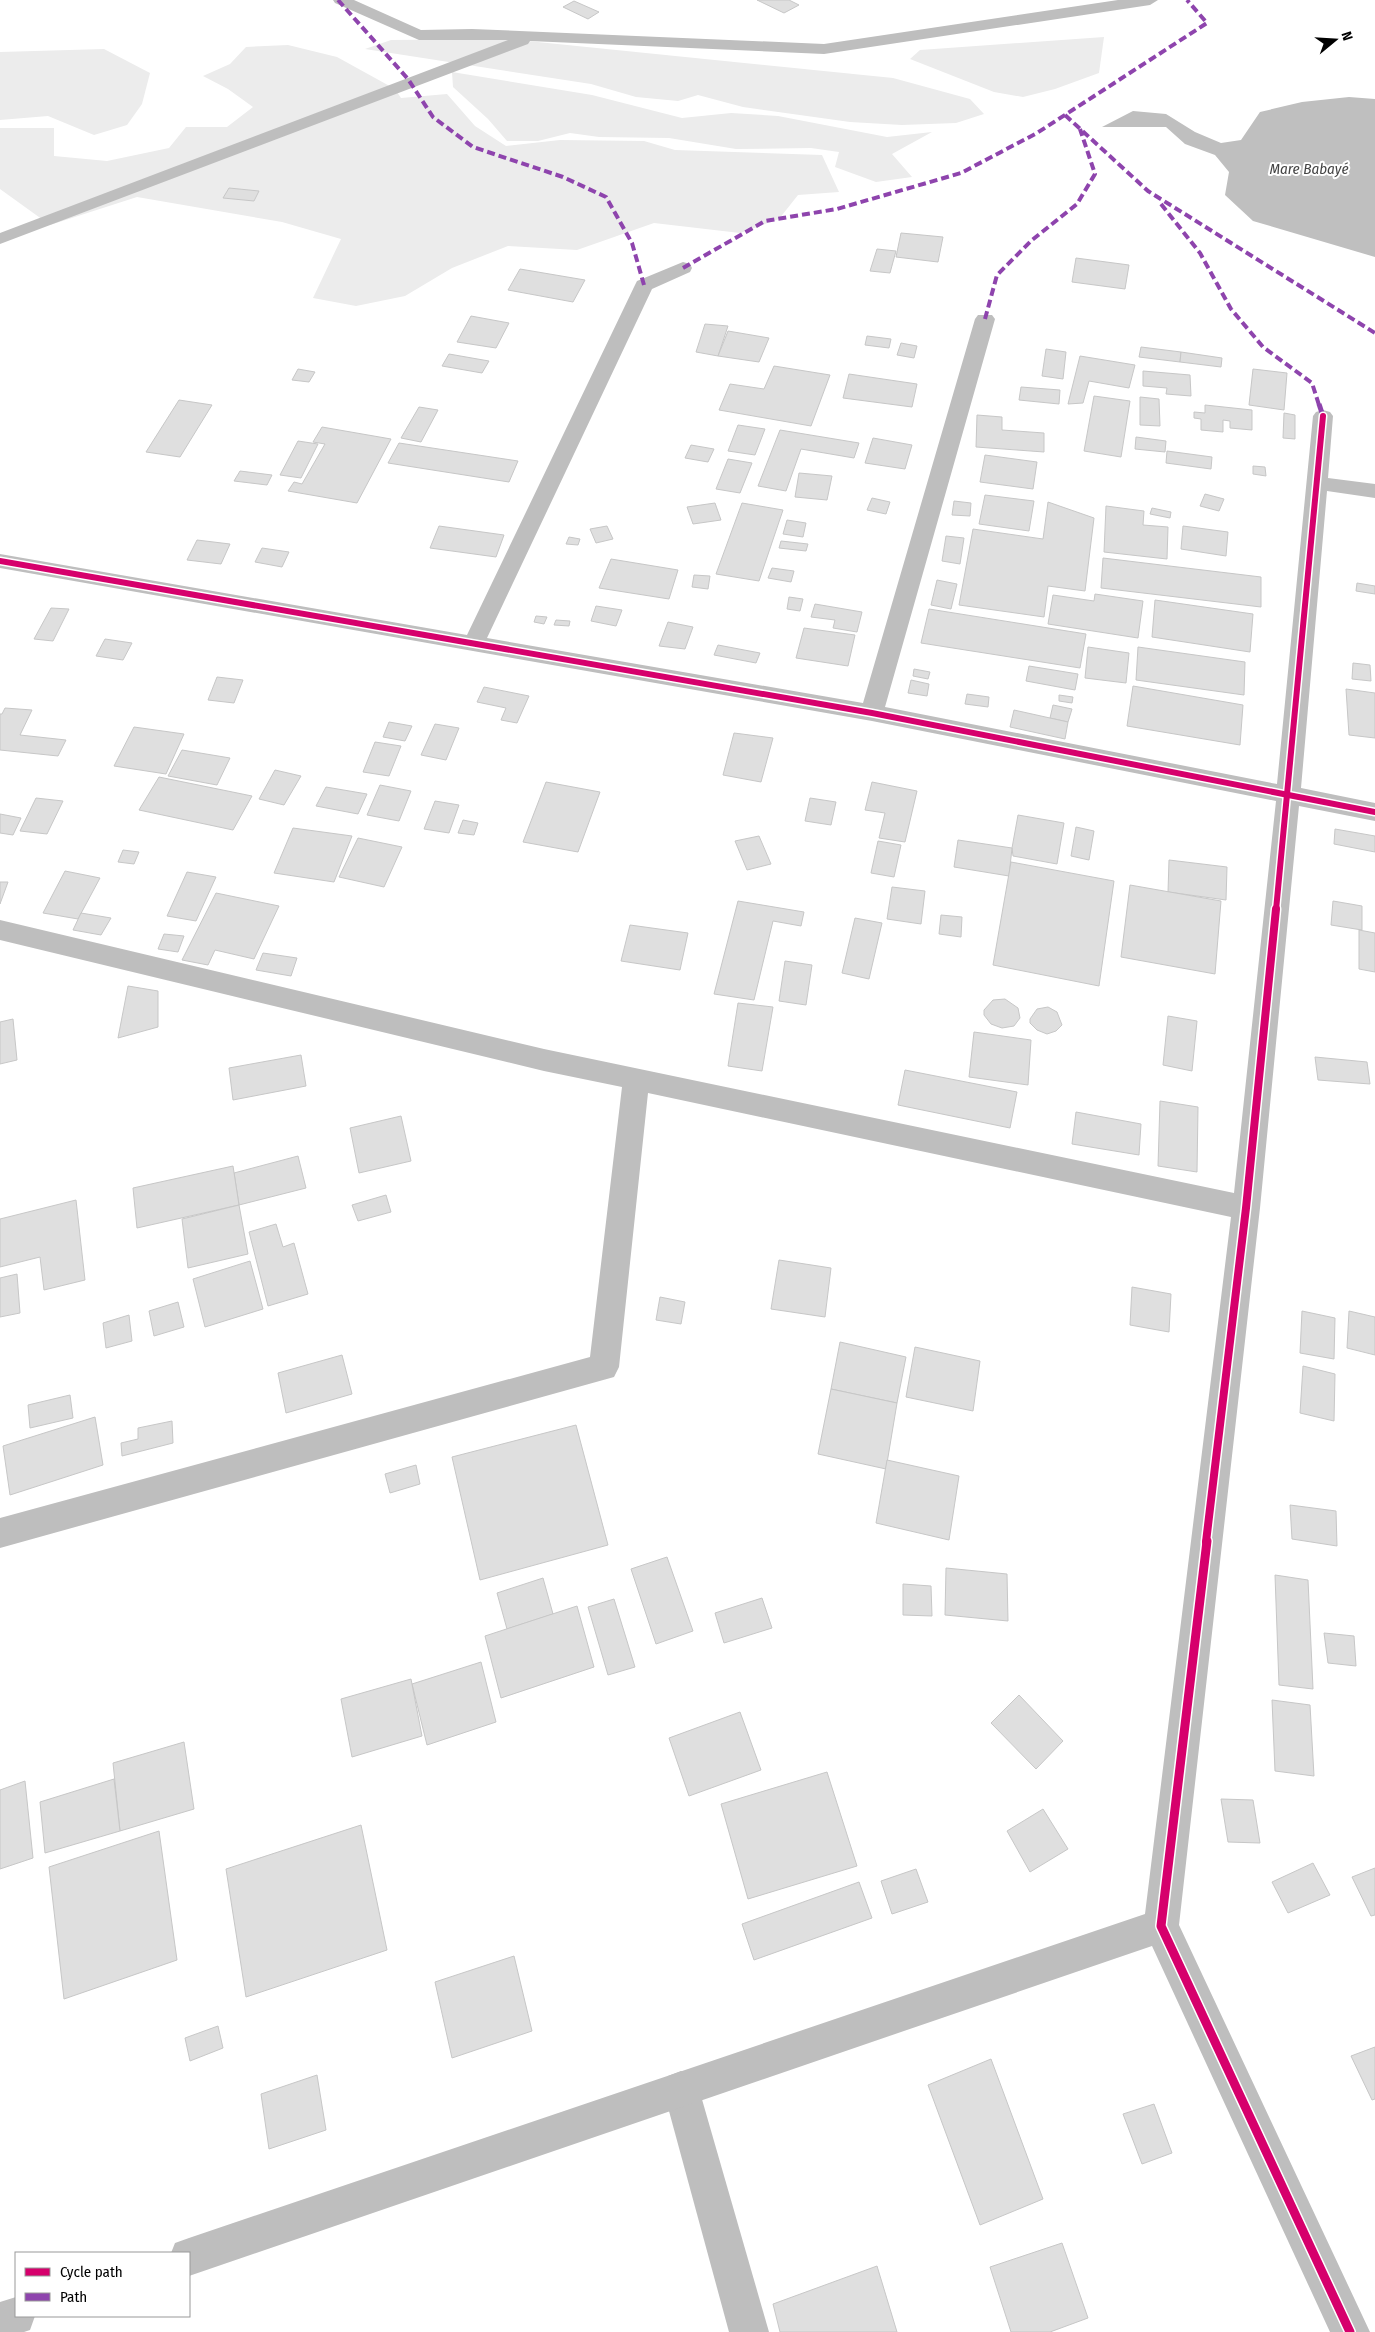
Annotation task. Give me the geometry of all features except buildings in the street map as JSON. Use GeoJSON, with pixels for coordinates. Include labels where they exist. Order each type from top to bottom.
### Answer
{"type":"FeatureCollection","features":[{"type":"Feature","properties":{"kind":"street"},"geometry":{"type":"LineString","coordinates":[[341,0],[419,35],[472,34],[824,49],[1150,0]]}},
{"type":"Feature","properties":{"kind":"street"},"geometry":{"type":"LineString","coordinates":[[0,239],[533,37]]}},
{"type":"Feature","properties":{"kind":"street"},"geometry":{"type":"LineString","coordinates":[[474,644],[644,285],[683,268]]}},
{"type":"Feature","properties":{"kind":"street"},"geometry":{"type":"LineString","coordinates":[[872,712],[985,319]]}},
{"type":"Feature","properties":{"kind":"street"},"geometry":{"type":"LineString","coordinates":[[1323,416],[1288,796],[1246,1208],[1161,1926],[1350,2332]]}},
{"type":"Feature","properties":{"kind":"street"},"geometry":{"type":"LineString","coordinates":[[1317,483],[1375,491]]}},
{"type":"Feature","properties":{"kind":"street"},"geometry":{"type":"LineString","coordinates":[[0,561],[872,712],[1375,812]]}},
{"type":"Feature","properties":{"kind":"street"},"geometry":{"type":"LineString","coordinates":[[0,930],[544,1060],[1246,1208]]}},
{"type":"Feature","properties":{"kind":"street"},"geometry":{"type":"LineString","coordinates":[[0,1534],[604,1367],[636,1079]]}},
{"type":"Feature","properties":{"kind":"street"},"geometry":{"type":"LineString","coordinates":[[190,2257],[1161,1926]]}},
{"type":"Feature","properties":{"kind":"street"},"geometry":{"type":"LineString","coordinates":[[681,2089],[749,2332]]}},
{"type":"Feature","properties":{"kind":"street"},"geometry":{"type":"LineString","coordinates":[[0,2321],[15,2316]]}},
{"type":"Feature","properties":{"kind":"shaded area"},"geometry":{"type":"Polygon","coordinates":[[[1104,37],[1099,73],[1055,89],[1023,97],[994,92],[910,59],[920,50],[1104,37]]]}},
{"type":"Feature","properties":{"kind":"shaded area"},"geometry":{"type":"Polygon","coordinates":[[[508,39],[893,78],[970,99],[984,114],[956,123],[902,125],[850,122],[743,107],[698,95],[678,101],[636,97],[591,84],[365,49],[391,40],[508,39]]]}},
{"type":"Feature","properties":{"kind":"shaded area"},"geometry":{"type":"Polygon","coordinates":[[[288,45],[337,57],[395,89],[401,98],[447,94],[475,126],[506,146],[560,140],[644,141],[675,150],[822,155],[839,192],[798,195],[779,219],[740,233],[654,223],[577,250],[508,246],[452,268],[405,296],[356,306],[313,298],[341,239],[282,222],[137,197],[50,225],[0,189],[0,128],[54,128],[54,156],[107,161],[169,148],[186,127],[227,127],[253,107],[228,89],[203,76],[230,64],[246,47],[288,45]]]}},
{"type":"Feature","properties":{"kind":"shaded area"},"geometry":{"type":"Polygon","coordinates":[[[104,49],[150,73],[142,104],[127,125],[94,135],[48,116],[0,120],[0,52],[104,49]]]}},
{"type":"Feature","properties":{"kind":"shaded area"},"geometry":{"type":"Polygon","coordinates":[[[452,72],[592,95],[682,118],[731,113],[778,116],[887,137],[932,132],[892,154],[912,177],[876,182],[835,167],[839,152],[811,148],[736,149],[669,138],[599,137],[570,133],[538,141],[507,141],[488,119],[453,87],[452,72]]]}},
{"type":"Feature","properties":{"kind":"water","name":"Mare Babayé"},"geometry":{"type":"Polygon","coordinates":[[[1349,97],[1375,99],[1375,257],[1253,221],[1225,195],[1229,172],[1215,155],[1185,144],[1166,127],[1102,127],[1133,111],[1166,114],[1195,132],[1221,143],[1241,140],[1260,112],[1302,102],[1349,97]]]}},
{"type":"Feature","properties":{"kind":"marked path"},"geometry":{"type":"LineString","coordinates":[[338,0],[408,79],[433,117],[473,147],[513,162],[563,177],[606,197],[632,243],[644,285]]}},
{"type":"Feature","properties":{"kind":"marked path"},"geometry":{"type":"LineString","coordinates":[[683,268],[765,221],[837,209],[961,173],[1037,133],[1207,23],[1187,0]]}},
{"type":"Feature","properties":{"kind":"marked path"},"geometry":{"type":"LineString","coordinates":[[1065,115],[1148,191],[1375,333]]}},
{"type":"Feature","properties":{"kind":"marked path"},"geometry":{"type":"LineString","coordinates":[[985,319],[997,275],[1032,240],[1077,204],[1095,174],[1080,129]]}},
{"type":"Feature","properties":{"kind":"marked path"},"geometry":{"type":"LineString","coordinates":[[1161,204],[1200,253],[1231,309],[1263,347],[1312,383],[1323,416]]}},
{"type":"Feature","properties":{"kind":"cycle path"},"geometry":{"type":"LineString","coordinates":[[1323,416],[1288,796],[1246,1208],[1161,1926],[1350,2332]]}},
{"type":"Feature","properties":{"kind":"cycle path"},"geometry":{"type":"LineString","coordinates":[[0,561],[872,713],[1375,812]]}}]}
